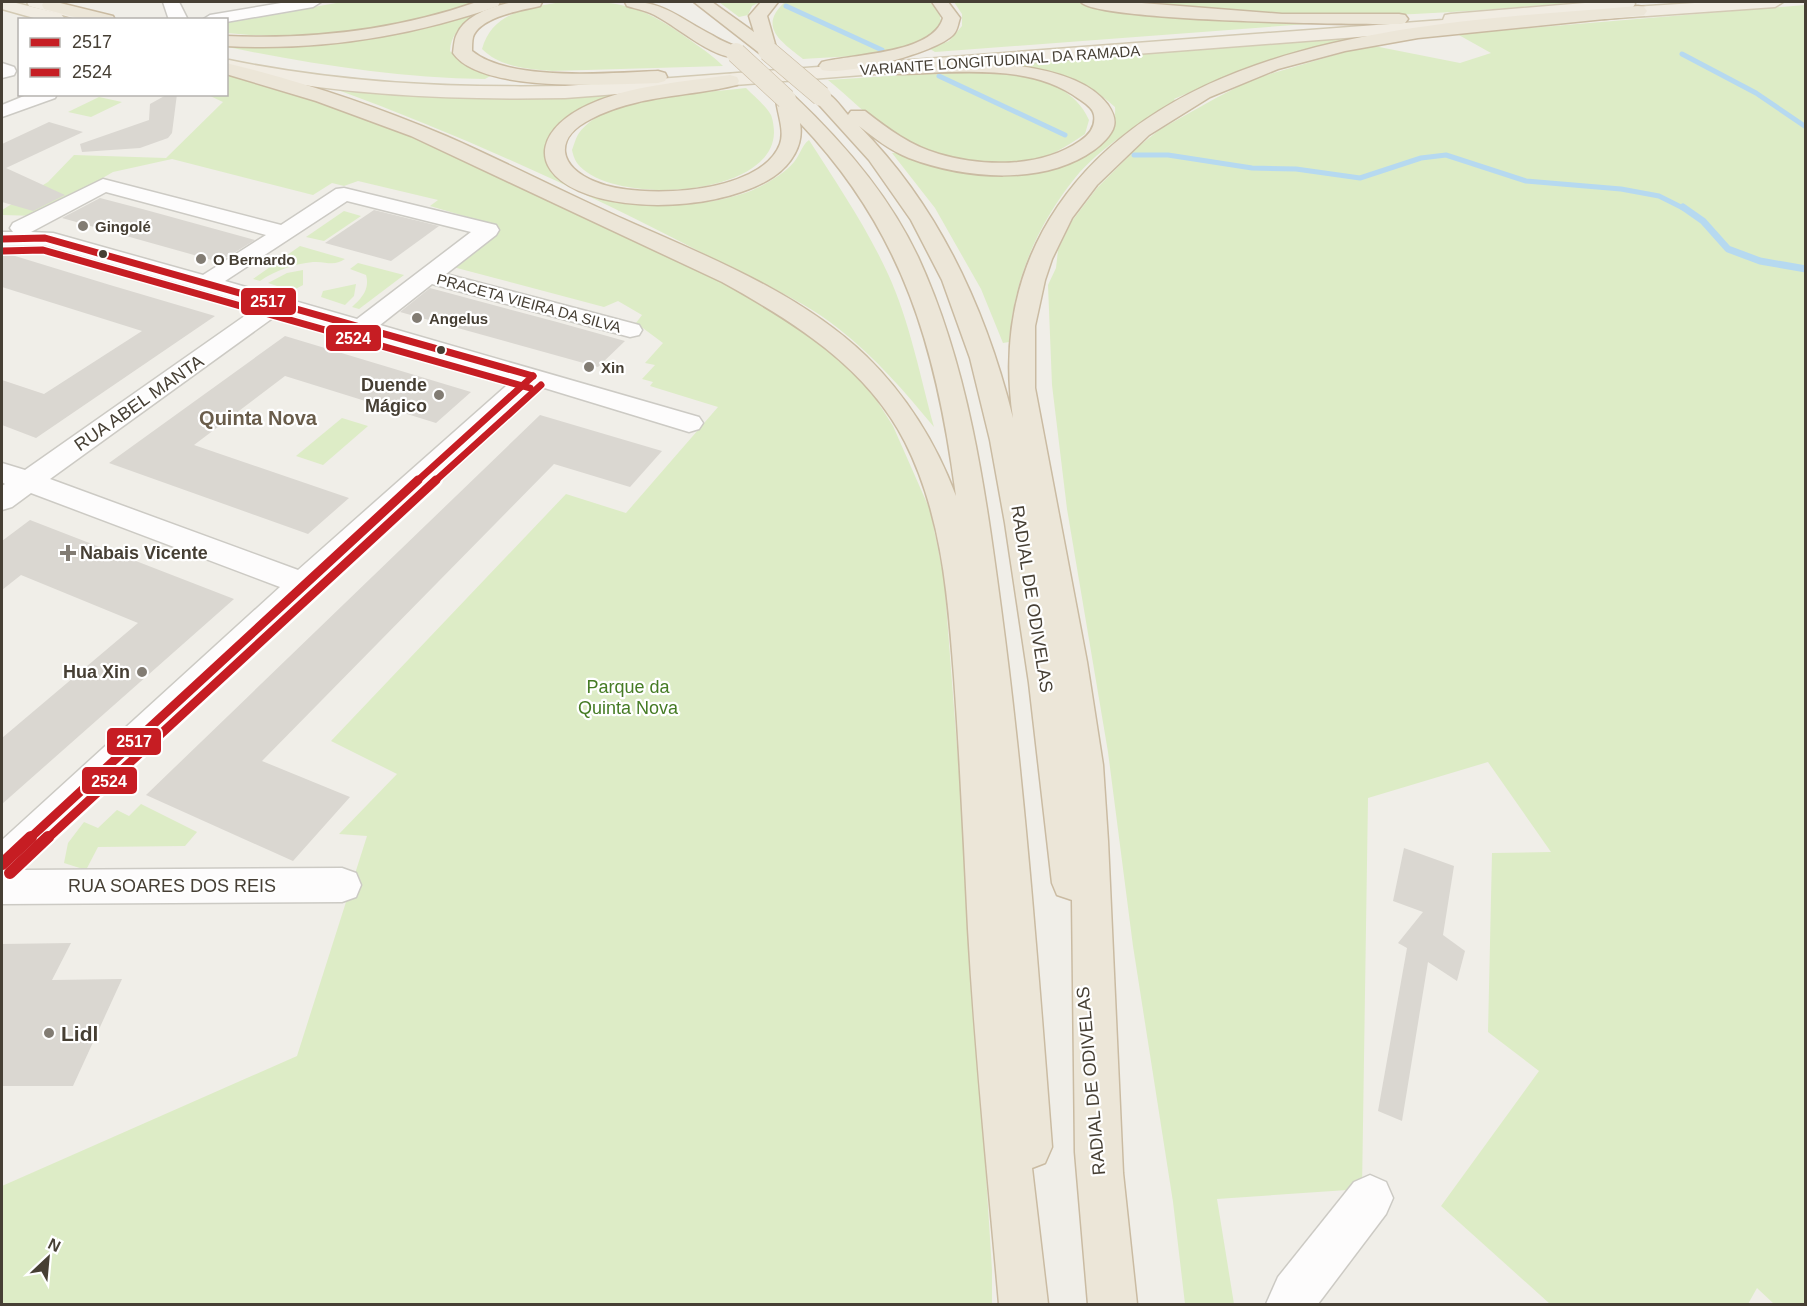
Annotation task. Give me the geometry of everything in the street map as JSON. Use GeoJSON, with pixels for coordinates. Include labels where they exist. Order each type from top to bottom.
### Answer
{"type":"FeatureCollection","features":[{"type":"Feature","properties":{"kind":"highway"},"geometry":{"type":"LineString","coordinates":[[228,41],[286,42],[370,34],[441,19],[492,2]]}},
{"type":"Feature","properties":{"kind":"highway"},"geometry":{"type":"LineString","coordinates":[[534,2],[502,10],[476,24],[463,40],[461,48],[465,56],[488,69],[535,77],[725,78]]}},
{"type":"Feature","properties":{"kind":"highway"},"geometry":{"type":"LineString","coordinates":[[633,2],[663,12],[705,39],[736,53]]}},
{"type":"Feature","properties":{"kind":"highway"},"geometry":{"type":"LineString","coordinates":[[672,2],[736,53],[815,126],[856,174],[881,211],[905,255],[936,335],[959,427],[971,494],[994,676],[1018,960],[1036,1305]]}},
{"type":"Feature","properties":{"kind":"highway","name":"RADIAL DE ODIVELAS"},"geometry":{"type":"LineString","coordinates":[[702,2],[768,51],[824,81],[893,177],[931,236],[971,322],[992,390],[1021,522],[1060,785],[1089,1037],[1112,1305]]}},
{"type":"Feature","properties":{"kind":"highway"},"geometry":{"type":"LineString","coordinates":[[768,51],[758,16],[770,2]]}},
{"type":"Feature","properties":{"kind":"highway"},"geometry":{"type":"LineString","coordinates":[[897,68],[985,67],[1052,78],[1081,90],[1098,104],[1104,120],[1102,128],[1092,143],[1071,156],[1053,162],[1013,168],[964,166],[914,153],[877,130],[849,107],[824,81],[935,40],[950,27],[951,21],[948,9],[940,2]]}},
{"type":"Feature","properties":{"kind":"highway"},"geometry":{"type":"LineString","coordinates":[[1089,2],[1233,16],[1342,20],[1639,6]]}},
{"type":"Feature","properties":{"kind":"highway"},"geometry":{"type":"LineString","coordinates":[[1100,1175],[1091,881],[1084,751],[1069,649],[1028,438],[1022,393],[1021,350],[1025,310],[1031,285],[1047,242],[1059,219],[1083,186],[1130,140],[1190,102],[1246,76],[1323,52],[1401,35],[1639,6]]}},
{"type":"Feature","properties":{"kind":"highway"},"geometry":{"type":"LineString","coordinates":[[48,9],[96,18]]}},
{"type":"Feature","properties":{"kind":"highway"},"geometry":{"type":"LineString","coordinates":[[228,68],[324,97],[420,133],[745,286],[789,310],[847,352],[874,378],[900,410],[919,441],[942,495],[957,556],[974,716],[995,1020],[1024,1305]]}},
{"type":"Feature","properties":{"kind":"highway"},"geometry":{"type":"LineString","coordinates":[[725,78],[635,97],[595,109],[569,125],[560,134],[553,151],[554,160],[571,178],[588,188],[630,198],[678,198],[729,189],[769,170],[785,155],[792,135],[786,112],[786,99]]}},
{"type":"Feature","properties":{"kind":"main road","name":"VARIANTE LONGITUDINAL DA RAMADA"},"geometry":{"type":"LineString","coordinates":[[228,57],[332,77],[439,86],[553,86],[897,68],[1639,6],[1775,2]]}},
{"type":"Feature","properties":{"kind":"main road"},"geometry":{"type":"LineString","coordinates":[[2,4],[48,9],[88,18]]}},
{"type":"Feature","properties":{"kind":"main road","name":"VARIANTE LONGITUDINAL DA RAMADA"},"geometry":{"type":"LineString","coordinates":[[228,67],[318,83],[459,94],[565,92],[725,78],[824,81],[1639,6]]}},
{"type":"Feature","properties":{"kind":"street"},"geometry":{"type":"LineString","coordinates":[[171,2],[177,18]]}},
{"type":"Feature","properties":{"kind":"street"},"geometry":{"type":"LineString","coordinates":[[221,18],[313,2]]}},
{"type":"Feature","properties":{"kind":"street"},"geometry":{"type":"LineString","coordinates":[[2,111],[43,96]]}},
{"type":"Feature","properties":{"kind":"street"},"geometry":{"type":"LineString","coordinates":[[8,231],[103,185],[285,233]]}},
{"type":"Feature","properties":{"kind":"street","name":"PRACETA VIEIRA DA SILVA"},"geometry":{"type":"LineString","coordinates":[[205,284],[344,194],[488,230],[359,329]]}},
{"type":"Feature","properties":{"kind":"street"},"geometry":{"type":"LineString","coordinates":[[8,231],[45,238],[359,329],[533,376],[690,423]]}},
{"type":"Feature","properties":{"kind":"street","name":"PRACETA VIEIRA DA SILVA"},"geometry":{"type":"LineString","coordinates":[[428,276],[630,330]]}},
{"type":"Feature","properties":{"kind":"street","name":"RUA ABEL MANTA"},"geometry":{"type":"LineString","coordinates":[[2,500],[15,477],[276,305]]}},
{"type":"Feature","properties":{"kind":"street"},"geometry":{"type":"LineString","coordinates":[[2,864],[303,584],[533,376]]}},
{"type":"Feature","properties":{"kind":"street"},"geometry":{"type":"LineString","coordinates":[[15,477],[303,584]]}},
{"type":"Feature","properties":{"kind":"street","name":"RUA SOARES DOS REIS"},"geometry":{"type":"LineString","coordinates":[[2,887],[342,885]]}},
{"type":"Feature","properties":{"kind":"street"},"geometry":{"type":"LineString","coordinates":[[1290,1305],[1295,1294],[1370,1198]]}},
{"type":"Feature","properties":{"kind":"green space"},"geometry":{"type":"Polygon","coordinates":[[[342,2],[480,2],[387,26],[323,34],[228,33],[229,22],[342,2]]]}},
{"type":"Feature","properties":{"kind":"green space"},"geometry":{"type":"Polygon","coordinates":[[[515,2],[484,13],[465,24],[452,40],[450,51],[458,59],[471,66],[494,74],[485,79],[420,76],[355,69],[228,47],[228,43],[303,44],[515,2]]]}},
{"type":"Feature","properties":{"kind":"green space"},"geometry":{"type":"Polygon","coordinates":[[[561,2],[598,2],[642,12],[671,27],[706,51],[723,66],[552,71],[505,63],[482,49],[494,27],[503,19],[524,10],[561,2]]]}},
{"type":"Feature","properties":{"kind":"green space"},"geometry":{"type":"Polygon","coordinates":[[[719,2],[760,2],[752,6],[748,15],[739,17],[719,2]]]}},
{"type":"Feature","properties":{"kind":"green space"},"geometry":{"type":"Polygon","coordinates":[[[785,2],[929,2],[939,9],[941,23],[914,43],[896,49],[857,56],[803,59],[781,40],[773,27],[773,19],[785,2]]]}},
{"type":"Feature","properties":{"kind":"green space"},"geometry":{"type":"Polygon","coordinates":[[[954,2],[1079,2],[1239,20],[1307,24],[935,52],[930,49],[949,41],[962,26],[962,14],[954,2]]]}},
{"type":"Feature","properties":{"kind":"green space"},"geometry":{"type":"Polygon","coordinates":[[[1148,2],[1583,2],[1429,13],[1319,15],[1262,13],[1148,2]]]}},
{"type":"Feature","properties":{"kind":"green space"},"geometry":{"type":"Polygon","coordinates":[[[1805,5],[1805,1304],[1774,1304],[1757,1288],[1748,1304],[1550,1304],[1441,1206],[1539,1071],[1488,1032],[1492,853],[1551,852],[1488,762],[1368,798],[1362,1189],[1217,1199],[1234,1304],[1185,1304],[1173,1202],[1133,946],[1108,752],[1067,509],[1052,385],[1048,285],[1056,268],[1058,250],[1072,221],[1097,188],[1138,147],[1159,130],[1253,79],[1369,45],[1460,63],[1491,53],[1457,34],[1805,5]]]}},
{"type":"Feature","properties":{"kind":"green space"},"geometry":{"type":"Polygon","coordinates":[[[1353,39],[1241,70],[1174,99],[1176,101],[1122,136],[1085,166],[1049,215],[1029,255],[1016,298],[1009,342],[1003,343],[981,289],[935,208],[892,153],[951,171],[1003,175],[1047,170],[1068,164],[1087,155],[1103,143],[1112,127],[1115,107],[1092,89],[1069,78],[1016,64],[1353,39]]]}},
{"type":"Feature","properties":{"kind":"green space"},"geometry":{"type":"Polygon","coordinates":[[[952,72],[1010,74],[1048,83],[1065,92],[1079,104],[1089,120],[1085,134],[1057,151],[1034,160],[992,162],[956,158],[922,148],[892,133],[828,80],[952,72]]]}},
{"type":"Feature","properties":{"kind":"green space","name":"Parque da Quinta Nova"},"geometry":{"type":"Polygon","coordinates":[[[228,75],[346,110],[447,152],[730,286],[823,347],[867,385],[893,426],[930,510],[944,578],[968,890],[992,1270],[992,1304],[2,1304],[2,1186],[297,1056],[367,836],[339,834],[397,774],[331,741],[566,494],[626,513],[718,407],[650,386],[653,382],[642,379],[655,365],[645,363],[663,343],[636,323],[642,315],[618,301],[604,307],[453,267],[495,225],[430,206],[438,200],[358,181],[344,186],[332,183],[313,195],[172,159],[113,172],[37,216],[2,215],[2,210],[48,182],[74,155],[166,158],[223,102],[210,96],[228,96],[228,75]]]}},
{"type":"Feature","properties":{"kind":"green space"},"geometry":{"type":"Polygon","coordinates":[[[746,88],[771,115],[774,133],[766,155],[747,172],[719,183],[687,189],[653,190],[621,186],[595,177],[574,158],[572,150],[579,133],[593,120],[611,110],[656,98],[746,88]]]}},
{"type":"Feature","properties":{"kind":"green space"},"geometry":{"type":"Polygon","coordinates":[[[338,90],[445,96],[616,94],[584,108],[562,122],[547,143],[546,157],[552,169],[562,180],[576,189],[591,196],[620,203],[685,205],[733,197],[748,192],[784,171],[794,162],[809,140],[861,222],[896,292],[909,330],[934,427],[865,351],[825,318],[794,299],[575,190],[434,127],[338,90]]]}},
{"type":"Feature","properties":{"kind":"green space"},"geometry":{"type":"Polygon","coordinates":[[[99,97],[122,102],[91,117],[68,112],[99,97]]]}},
{"type":"Feature","properties":{"kind":"green space"},"geometry":{"type":"Polygon","coordinates":[[[344,211],[361,216],[324,241],[306,237],[344,211]]]}},
{"type":"Feature","properties":{"kind":"green space"},"geometry":{"type":"Polygon","coordinates":[[[300,246],[345,259],[333,263],[299,264],[260,281],[253,279],[300,246]]]}},
{"type":"Feature","properties":{"kind":"green space"},"geometry":{"type":"Polygon","coordinates":[[[358,263],[404,275],[359,309],[352,307],[364,293],[367,280],[366,275],[350,269],[358,263]]]}},
{"type":"Feature","properties":{"kind":"green space"},"geometry":{"type":"Polygon","coordinates":[[[303,270],[303,285],[292,291],[268,283],[287,273],[303,270]]]}},
{"type":"Feature","properties":{"kind":"green space"},"geometry":{"type":"Polygon","coordinates":[[[356,284],[354,296],[345,305],[321,297],[323,291],[356,284]]]}},
{"type":"Feature","properties":{"kind":"green space"},"geometry":{"type":"Polygon","coordinates":[[[342,418],[368,426],[323,465],[296,456],[342,418]]]}},
{"type":"Feature","properties":{"kind":"green space"},"geometry":{"type":"Polygon","coordinates":[[[141,804],[197,832],[185,846],[98,847],[86,870],[64,863],[68,843],[84,822],[98,828],[117,810],[129,816],[141,804]]]}},
{"type":"Feature","properties":{"kind":"building"},"geometry":{"type":"Polygon","coordinates":[[[164,96],[177,96],[172,133],[168,138],[140,148],[82,152],[80,144],[149,120],[150,104],[164,96]]]}},
{"type":"Feature","properties":{"kind":"building"},"geometry":{"type":"Polygon","coordinates":[[[49,122],[83,132],[6,168],[65,195],[33,211],[2,202],[2,144],[49,122]]]}},
{"type":"Feature","properties":{"kind":"building"},"geometry":{"type":"Polygon","coordinates":[[[100,198],[255,240],[219,262],[62,218],[100,198]]]}},
{"type":"Feature","properties":{"kind":"building"},"geometry":{"type":"Polygon","coordinates":[[[374,210],[439,226],[391,261],[325,243],[374,210]]]}},
{"type":"Feature","properties":{"kind":"building"},"geometry":{"type":"Polygon","coordinates":[[[2,252],[215,316],[36,438],[2,425],[2,380],[44,394],[142,331],[2,287],[2,252]]]}},
{"type":"Feature","properties":{"kind":"building"},"geometry":{"type":"Polygon","coordinates":[[[430,288],[625,341],[598,367],[400,312],[430,288]]]}},
{"type":"Feature","properties":{"kind":"building"},"geometry":{"type":"Polygon","coordinates":[[[285,336],[471,392],[436,423],[285,376],[194,445],[349,498],[308,534],[109,463],[285,336]]]}},
{"type":"Feature","properties":{"kind":"building"},"geometry":{"type":"Polygon","coordinates":[[[540,415],[662,451],[630,487],[554,464],[262,761],[350,797],[293,861],[146,795],[540,415]]]}},
{"type":"Feature","properties":{"kind":"building"},"geometry":{"type":"Polygon","coordinates":[[[30,520],[234,599],[2,804],[2,738],[138,623],[21,575],[2,590],[2,541],[30,520]]]}},
{"type":"Feature","properties":{"kind":"building"},"geometry":{"type":"Polygon","coordinates":[[[1404,848],[1454,866],[1443,935],[1465,951],[1457,981],[1428,962],[1402,1121],[1378,1111],[1407,948],[1398,943],[1423,912],[1393,901],[1404,848]]]}},
{"type":"Feature","properties":{"kind":"building","name":"Lidl"},"geometry":{"type":"Polygon","coordinates":[[[71,943],[52,980],[122,979],[73,1086],[2,1086],[2,944],[71,943]]]}},
{"type":"Feature","properties":{"kind":"waterway"},"geometry":{"type":"LineString","coordinates":[[786,6],[882,50]]}},
{"type":"Feature","properties":{"kind":"waterway"},"geometry":{"type":"LineString","coordinates":[[1682,54],[1756,93],[1806,127]]}},
{"type":"Feature","properties":{"kind":"waterway"},"geometry":{"type":"LineString","coordinates":[[939,76],[1065,135]]}},
{"type":"Feature","properties":{"kind":"waterway"},"geometry":{"type":"LineString","coordinates":[[1134,155],[1168,155],[1252,168],[1296,169],[1360,178],[1421,158],[1446,155],[1526,181],[1621,189],[1659,196],[1685,209]]}},
{"type":"Feature","properties":{"kind":"waterway"},"geometry":{"type":"LineString","coordinates":[[1683,207],[1703,221],[1728,249],[1760,261],[1806,269]]}},
{"type":"Feature","properties":{"kind":"transit line","name":"2517"},"geometry":{"type":"LineString","coordinates":[[2,239],[45,238],[533,376]]}},
{"type":"Feature","properties":{"kind":"transit line","name":"2524"},"geometry":{"type":"LineString","coordinates":[[2,251],[43,250],[530,388]]}},
{"type":"Feature","properties":{"kind":"transit line","name":"2517"},"geometry":{"type":"LineString","coordinates":[[2,864],[303,584],[533,376]]}},
{"type":"Feature","properties":{"kind":"transit line","name":"2524"},"geometry":{"type":"LineString","coordinates":[[10,873],[311,593],[541,385]]}},
{"type":"Feature","properties":{"kind":"place","name":"Gingolé"},"geometry":{"type":"Point","coordinates":[83,226]}},
{"type":"Feature","properties":{"kind":"place","name":"O Bernardo"},"geometry":{"type":"Point","coordinates":[201,259]}},
{"type":"Feature","properties":{"kind":"place","name":"Angelus"},"geometry":{"type":"Point","coordinates":[417,318]}},
{"type":"Feature","properties":{"kind":"place","name":"Xin"},"geometry":{"type":"Point","coordinates":[589,367]}},
{"type":"Feature","properties":{"kind":"place","name":"Duende Mágico"},"geometry":{"type":"Point","coordinates":[439,395]}},
{"type":"Feature","properties":{"kind":"place","name":"Nabais Vicente"},"geometry":{"type":"Point","coordinates":[68,553]}},
{"type":"Feature","properties":{"kind":"place","name":"Hua Xin"},"geometry":{"type":"Point","coordinates":[142,672]}},
{"type":"Feature","properties":{"kind":"place","name":"Lidl"},"geometry":{"type":"Point","coordinates":[49,1033]}},
{"type":"Feature","properties":{"kind":"district","name":"Quinta Nova"},"geometry":{"type":"Point","coordinates":[258,418]}}]}
